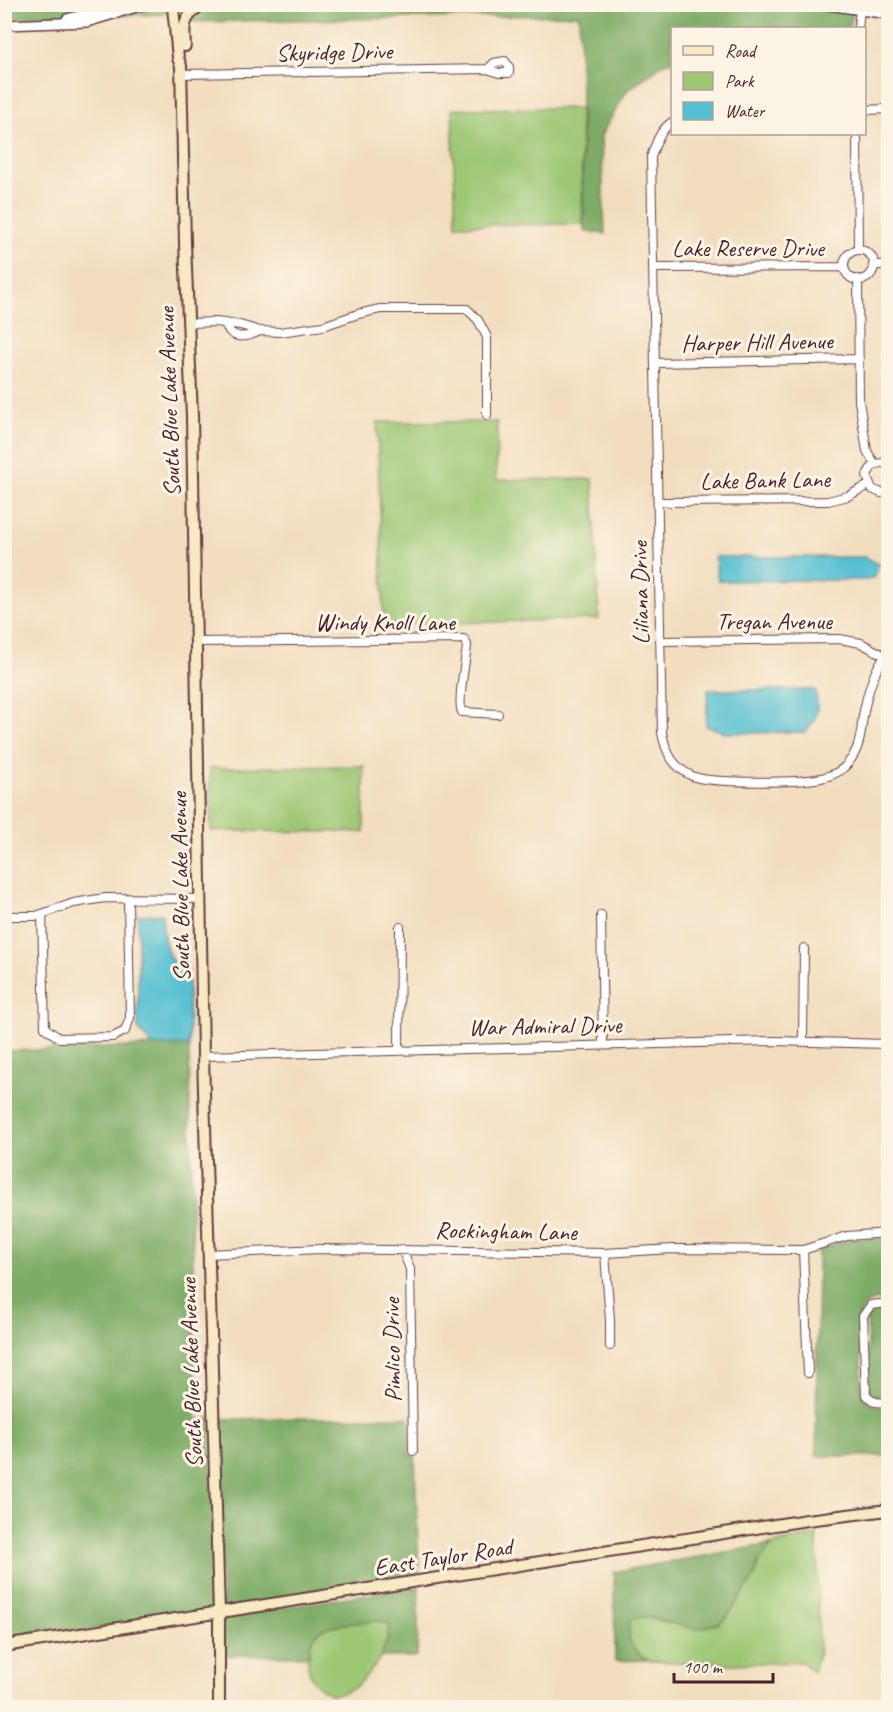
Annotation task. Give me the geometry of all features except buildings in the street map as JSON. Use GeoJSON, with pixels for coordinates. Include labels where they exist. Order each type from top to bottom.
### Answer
{"type":"FeatureCollection","features":[{"type":"Feature","properties":{"kind":"main road"},"geometry":{"type":"LineString","coordinates":[[171,5],[184,12],[200,6]]}},
{"type":"Feature","properties":{"kind":"main road","name":"South Blue Lake Avenue"},"geometry":{"type":"LineString","coordinates":[[171,5],[181,70],[192,417],[203,1056],[219,1613],[219,1707]]}},
{"type":"Feature","properties":{"kind":"main road","name":"South Blue Lake Avenue"},"geometry":{"type":"LineString","coordinates":[[181,70],[185,56],[184,24],[188,15],[200,6]]}},
{"type":"Feature","properties":{"kind":"main road","name":"East Taylor Road"},"geometry":{"type":"LineString","coordinates":[[4,1646],[795,1522],[888,1510]]}},
{"type":"Feature","properties":{"kind":"street"},"geometry":{"type":"LineString","coordinates":[[59,22],[123,4]]}},
{"type":"Feature","properties":{"kind":"street"},"geometry":{"type":"LineString","coordinates":[[4,25],[87,22],[147,4]]}},
{"type":"Feature","properties":{"kind":"street"},"geometry":{"type":"LineString","coordinates":[[822,4],[888,14]]}},
{"type":"Feature","properties":{"kind":"street"},"geometry":{"type":"LineString","coordinates":[[858,27],[860,10]]}},
{"type":"Feature","properties":{"kind":"street","name":"Skyridge Drive"},"geometry":{"type":"LineString","coordinates":[[181,70],[488,69]]}},
{"type":"Feature","properties":{"kind":"street"},"geometry":{"type":"LineString","coordinates":[[866,110],[888,109]]}},
{"type":"Feature","properties":{"kind":"street","name":"Liliana Drive"},"geometry":{"type":"LineString","coordinates":[[671,123],[657,139],[651,157],[664,748],[672,762],[679,768],[694,777],[712,781],[810,780],[835,774],[848,764],[858,747],[868,695],[875,675],[887,654]]}},
{"type":"Feature","properties":{"kind":"street"},"geometry":{"type":"LineString","coordinates":[[857,135],[858,250]]}},
{"type":"Feature","properties":{"kind":"street"},"geometry":{"type":"LineString","coordinates":[[858,250],[869,254],[873,265],[868,276],[858,279],[849,276],[844,267],[848,254],[858,250]]}},
{"type":"Feature","properties":{"kind":"street"},"geometry":{"type":"LineString","coordinates":[[873,265],[888,265]]}},
{"type":"Feature","properties":{"kind":"street","name":"Lake Reserve Drive"},"geometry":{"type":"LineString","coordinates":[[653,268],[844,267]]}},
{"type":"Feature","properties":{"kind":"street"},"geometry":{"type":"LineString","coordinates":[[858,279],[859,401],[867,451],[875,464]]}},
{"type":"Feature","properties":{"kind":"street"},"geometry":{"type":"LineString","coordinates":[[188,323],[225,323],[261,331],[279,332],[323,326],[380,309],[467,309],[478,320],[487,338],[487,415]]}},
{"type":"Feature","properties":{"kind":"street"},"geometry":{"type":"LineString","coordinates":[[225,323],[229,333],[236,337],[249,336],[261,331]]}},
{"type":"Feature","properties":{"kind":"street","name":"Harper Hill Avenue"},"geometry":{"type":"LineString","coordinates":[[655,363],[860,359]]}},
{"type":"Feature","properties":{"kind":"street"},"geometry":{"type":"LineString","coordinates":[[888,464],[875,464],[867,476],[869,485],[876,492],[888,491]]}},
{"type":"Feature","properties":{"kind":"street","name":"Lake Bank Lane"},"geometry":{"type":"LineString","coordinates":[[658,502],[828,501],[849,496],[869,485]]}},
{"type":"Feature","properties":{"kind":"street","name":"Windy Knoll Lane"},"geometry":{"type":"LineString","coordinates":[[195,642],[464,639],[467,645],[459,707],[462,712],[498,714]]}},
{"type":"Feature","properties":{"kind":"street","name":"Tregan Avenue"},"geometry":{"type":"LineString","coordinates":[[660,641],[840,639],[861,643],[887,654]]}},
{"type":"Feature","properties":{"kind":"street"},"geometry":{"type":"LineString","coordinates":[[4,916],[42,914],[74,903],[105,898],[201,899]]}},
{"type":"Feature","properties":{"kind":"street"},"geometry":{"type":"LineString","coordinates":[[42,914],[45,1028],[59,1038],[113,1037],[125,1031],[130,1018],[128,899]]}},
{"type":"Feature","properties":{"kind":"street"},"geometry":{"type":"LineString","coordinates":[[601,915],[603,1044]]}},
{"type":"Feature","properties":{"kind":"street"},"geometry":{"type":"LineString","coordinates":[[399,1050],[400,927]]}},
{"type":"Feature","properties":{"kind":"street"},"geometry":{"type":"LineString","coordinates":[[803,1041],[804,948]]}},
{"type":"Feature","properties":{"kind":"street","name":"War Admiral Drive"},"geometry":{"type":"LineString","coordinates":[[203,1056],[603,1044],[803,1041],[888,1044]]}},
{"type":"Feature","properties":{"kind":"street","name":"Rockingham Lane"},"geometry":{"type":"LineString","coordinates":[[208,1254],[402,1249],[605,1252],[673,1249],[803,1250],[847,1236],[888,1233]]}},
{"type":"Feature","properties":{"kind":"street","name":"Pimlico Drive"},"geometry":{"type":"LineString","coordinates":[[402,1249],[410,1269],[413,1451]]}},
{"type":"Feature","properties":{"kind":"street"},"geometry":{"type":"LineString","coordinates":[[803,1250],[808,1372]]}},
{"type":"Feature","properties":{"kind":"street"},"geometry":{"type":"LineString","coordinates":[[605,1252],[610,1346]]}},
{"type":"Feature","properties":{"kind":"street"},"geometry":{"type":"LineString","coordinates":[[888,1303],[871,1305],[863,1316],[866,1395],[875,1402],[888,1403]]}},
{"type":"Feature","properties":{"kind":"street"},"geometry":{"type":"LineString","coordinates":[[76,1707],[136,1707]]}},
{"type":"Feature","properties":{"kind":"green space"},"geometry":{"type":"Polygon","coordinates":[[[4,5],[175,5],[176,14],[5,18],[4,5]]]}},
{"type":"Feature","properties":{"kind":"green space"},"geometry":{"type":"Polygon","coordinates":[[[192,5],[857,5],[848,27],[671,27],[671,62],[666,62],[627,91],[601,135],[605,234],[584,231],[579,15],[194,22],[192,5]]]}},
{"type":"Feature","properties":{"kind":"green space"},"geometry":{"type":"Polygon","coordinates":[[[580,108],[583,224],[456,225],[452,109],[580,108]]]}},
{"type":"Feature","properties":{"kind":"green space"},"geometry":{"type":"Polygon","coordinates":[[[377,422],[497,422],[496,480],[593,479],[599,619],[384,625],[377,422]]]}},
{"type":"Feature","properties":{"kind":"green space"},"geometry":{"type":"Polygon","coordinates":[[[364,766],[364,832],[211,831],[210,768],[364,766]]]}},
{"type":"Feature","properties":{"kind":"green space"},"geometry":{"type":"Polygon","coordinates":[[[189,1045],[196,1419],[210,1419],[215,1610],[9,1642],[10,1576],[4,1369],[4,1051],[189,1045]]]}},
{"type":"Feature","properties":{"kind":"green space"},"geometry":{"type":"Polygon","coordinates":[[[888,1237],[888,1299],[871,1302],[860,1316],[862,1395],[873,1405],[888,1407],[888,1456],[816,1456],[818,1250],[847,1240],[888,1237]]]}},
{"type":"Feature","properties":{"kind":"green space"},"geometry":{"type":"Polygon","coordinates":[[[888,1307],[888,1399],[878,1398],[869,1393],[867,1317],[873,1309],[888,1307]]]}},
{"type":"Feature","properties":{"kind":"green space"},"geometry":{"type":"Polygon","coordinates":[[[409,1417],[409,1455],[415,1455],[419,1578],[222,1609],[216,1419],[409,1417]]]}},
{"type":"Feature","properties":{"kind":"green space"},"geometry":{"type":"Polygon","coordinates":[[[817,1535],[819,1653],[813,1672],[803,1662],[731,1664],[649,1661],[634,1649],[629,1638],[631,1619],[646,1617],[670,1624],[755,1576],[758,1564],[772,1544],[817,1535]]]}},
{"type":"Feature","properties":{"kind":"green space"},"geometry":{"type":"Polygon","coordinates":[[[772,1544],[758,1564],[755,1576],[727,1617],[718,1624],[696,1629],[652,1618],[631,1619],[629,1638],[637,1652],[647,1660],[615,1661],[614,1572],[772,1544]]]}},
{"type":"Feature","properties":{"kind":"green space"},"geometry":{"type":"Polygon","coordinates":[[[419,1586],[417,1657],[380,1657],[387,1641],[390,1624],[378,1621],[331,1626],[318,1632],[310,1646],[309,1656],[222,1655],[222,1617],[419,1586]]]}},
{"type":"Feature","properties":{"kind":"green space"},"geometry":{"type":"Polygon","coordinates":[[[373,1620],[390,1624],[387,1642],[379,1659],[354,1688],[331,1695],[317,1685],[310,1672],[308,1656],[313,1640],[323,1629],[331,1625],[373,1620]]]}},
{"type":"Feature","properties":{"kind":"water"},"geometry":{"type":"Polygon","coordinates":[[[715,557],[865,557],[878,564],[875,577],[866,580],[718,581],[715,557]]]}},
{"type":"Feature","properties":{"kind":"water"},"geometry":{"type":"Polygon","coordinates":[[[708,690],[815,690],[816,713],[813,723],[805,732],[728,733],[706,726],[708,690]]]}},
{"type":"Feature","properties":{"kind":"water"},"geometry":{"type":"Polygon","coordinates":[[[162,914],[169,955],[177,968],[188,970],[189,1045],[152,1046],[138,1028],[138,915],[162,914]]]}}]}
